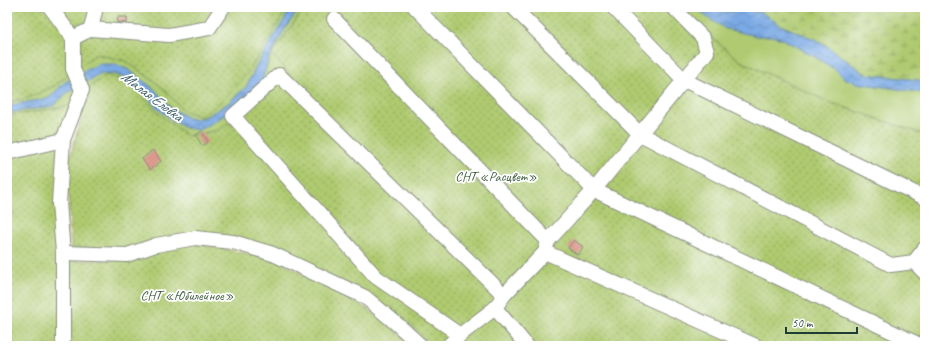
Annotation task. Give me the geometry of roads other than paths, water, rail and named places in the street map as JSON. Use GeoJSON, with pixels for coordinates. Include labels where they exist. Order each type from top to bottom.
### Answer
{"type":"FeatureCollection","features":[{"type":"Feature","properties":{"kind":"street"},"geometry":{"type":"LineString","coordinates":[[50,7],[73,38],[73,69],[82,90],[63,140],[59,203],[63,254],[63,346]]}},
{"type":"Feature","properties":{"kind":"street"},"geometry":{"type":"LineString","coordinates":[[91,28],[96,7]]}},
{"type":"Feature","properties":{"kind":"street"},"geometry":{"type":"LineString","coordinates":[[73,38],[91,28],[169,36],[209,28],[223,7]]}},
{"type":"Feature","properties":{"kind":"street"},"geometry":{"type":"LineString","coordinates":[[415,7],[594,190],[922,346]]}},
{"type":"Feature","properties":{"kind":"street"},"geometry":{"type":"LineString","coordinates":[[513,7],[640,134],[891,265],[914,262],[925,248]]}},
{"type":"Feature","properties":{"kind":"street"},"geometry":{"type":"LineString","coordinates":[[613,7],[684,80],[925,198]]}},
{"type":"Feature","properties":{"kind":"street"},"geometry":{"type":"LineString","coordinates":[[448,346],[495,308],[504,295],[594,190],[707,52],[702,38],[673,7]]}},
{"type":"Feature","properties":{"kind":"street"},"geometry":{"type":"LineString","coordinates":[[334,19],[547,246],[756,346]]}},
{"type":"Feature","properties":{"kind":"street"},"geometry":{"type":"LineString","coordinates":[[460,335],[376,277],[234,116],[279,75],[504,295]]}},
{"type":"Feature","properties":{"kind":"street"},"geometry":{"type":"LineString","coordinates":[[7,153],[63,140]]}},
{"type":"Feature","properties":{"kind":"street"},"geometry":{"type":"LineString","coordinates":[[63,254],[127,255],[156,245],[194,238],[233,242],[273,254],[365,297],[421,346]]}},
{"type":"Feature","properties":{"kind":"street"},"geometry":{"type":"LineString","coordinates":[[914,262],[925,273]]}},
{"type":"Feature","properties":{"kind":"street"},"geometry":{"type":"LineString","coordinates":[[495,308],[527,346]]}},
{"type":"Feature","properties":{"kind":"water","name":"Малая Еловка"},"geometry":{"type":"Polygon","coordinates":[[[292,7],[300,7],[283,32],[269,58],[262,81],[238,106],[199,130],[185,128],[172,120],[157,108],[129,79],[113,74],[101,74],[68,92],[53,106],[7,113],[7,106],[49,98],[64,83],[99,64],[115,64],[129,70],[154,89],[172,109],[190,119],[204,118],[227,104],[246,87],[257,65],[292,7]]]}},
{"type":"Feature","properties":{"kind":"water"},"geometry":{"type":"Polygon","coordinates":[[[695,7],[711,7],[718,11],[732,12],[747,10],[761,12],[780,25],[821,42],[865,74],[925,81],[925,93],[857,83],[844,78],[836,70],[783,39],[772,36],[757,36],[726,29],[708,18],[695,7]]]}},
{"type":"Feature","properties":{"kind":"park label","name":"СНТ «Расцвет»"},"geometry":{"type":"Point","coordinates":[496,176]}},
{"type":"Feature","properties":{"kind":"park label","name":"СНТ «Юбилейное»"},"geometry":{"type":"Point","coordinates":[187,295]}}]}
